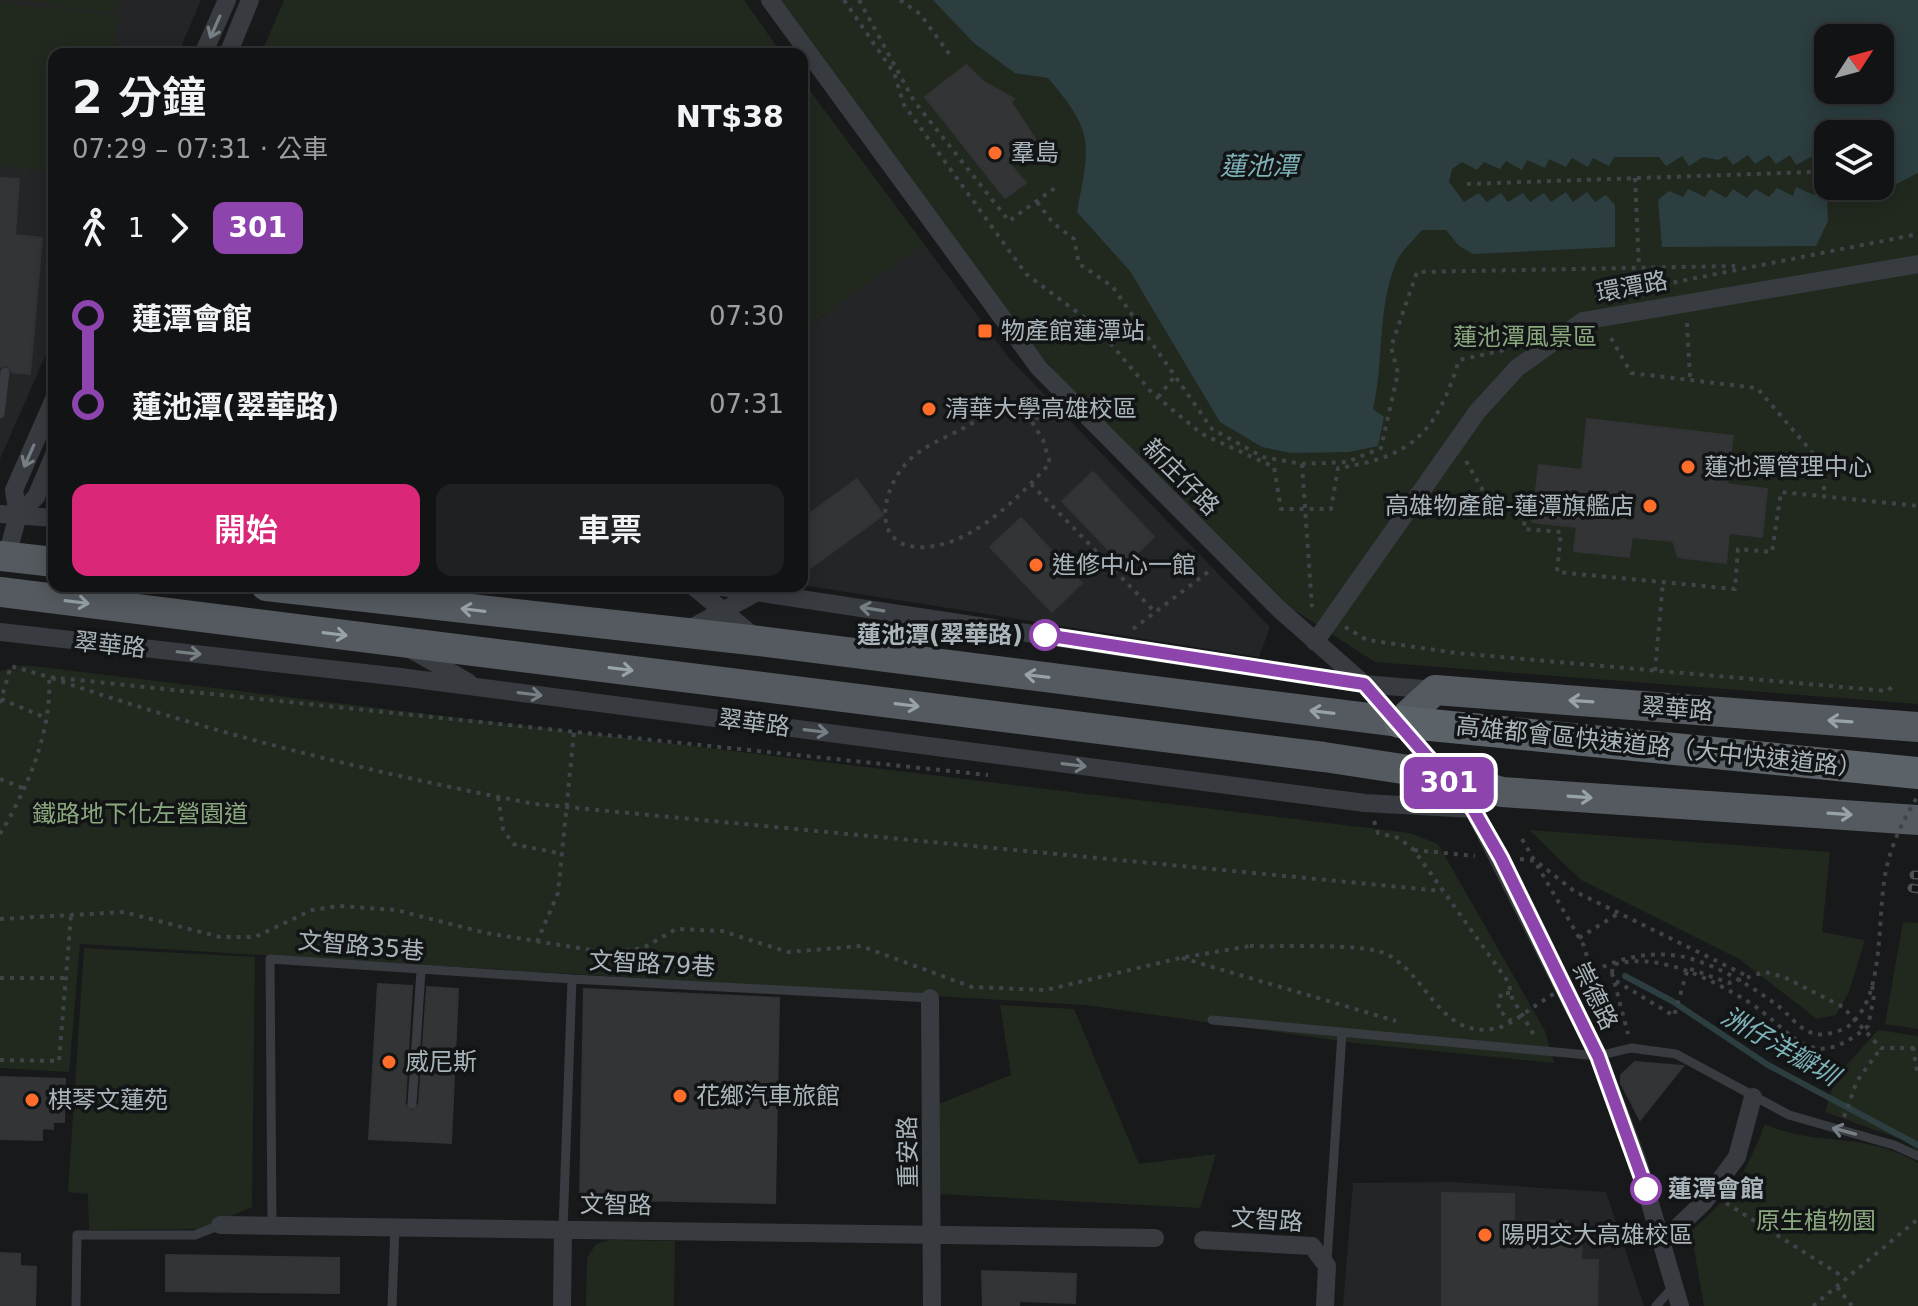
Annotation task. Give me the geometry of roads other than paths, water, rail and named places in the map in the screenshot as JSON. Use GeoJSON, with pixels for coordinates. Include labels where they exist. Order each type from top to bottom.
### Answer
{"type":"FeatureCollection","features":[{"type":"Feature","properties":{"kind":"highway","name":"高雄都會區快速道路（大中快速道路）"},"geometry":{"type":"LineString","coordinates":[[1400,722],[1918,773]]}},
{"type":"Feature","properties":{"kind":"main road"},"geometry":{"type":"LineString","coordinates":[[4,556],[48,561]]}},
{"type":"Feature","properties":{"kind":"main road","name":"翠華路"},"geometry":{"type":"LineString","coordinates":[[0,592],[1308,755],[1442,775],[1502,792],[1918,820]]}},
{"type":"Feature","properties":{"kind":"main road"},"geometry":{"type":"LineString","coordinates":[[319,592],[759,641],[1400,722],[1435,690]]}},
{"type":"Feature","properties":{"kind":"main road","name":"翠華路"},"geometry":{"type":"LineString","coordinates":[[1435,690],[1918,727]]}},
{"type":"Feature","properties":{"kind":"street"},"geometry":{"type":"LineString","coordinates":[[206,48],[227,0]]}},
{"type":"Feature","properties":{"kind":"street"},"geometry":{"type":"LineString","coordinates":[[230,48],[250,0]]}},
{"type":"Feature","properties":{"kind":"street","name":"新庄仔路"},"geometry":{"type":"LineString","coordinates":[[770,0],[805,48]]}},
{"type":"Feature","properties":{"kind":"street","name":"新庄仔路"},"geometry":{"type":"LineString","coordinates":[[808,52],[1039,368],[1315,642],[1364,684],[1473,809]]}},
{"type":"Feature","properties":{"kind":"street","name":"環潭路"},"geometry":{"type":"LineString","coordinates":[[1315,642],[1477,412],[1517,368],[1583,321],[1918,264]]}},
{"type":"Feature","properties":{"kind":"street"},"geometry":{"type":"LineString","coordinates":[[4,556],[14,490],[48,413]]}},
{"type":"Feature","properties":{"kind":"street"},"geometry":{"type":"LineString","coordinates":[[9,514],[36,497],[48,469]]}},
{"type":"Feature","properties":{"kind":"street"},"geometry":{"type":"LineString","coordinates":[[9,514],[48,517]]}},
{"type":"Feature","properties":{"kind":"street"},"geometry":{"type":"LineString","coordinates":[[701,592],[759,641]]}},
{"type":"Feature","properties":{"kind":"street"},"geometry":{"type":"LineString","coordinates":[[682,633],[757,592]]}},
{"type":"Feature","properties":{"kind":"street","name":"翠華路"},"geometry":{"type":"LineString","coordinates":[[766,592],[1364,684],[1435,690]]}},
{"type":"Feature","properties":{"kind":"street","name":"翠華路"},"geometry":{"type":"LineString","coordinates":[[0,632],[400,677],[1365,803],[1473,809]]}},
{"type":"Feature","properties":{"kind":"street"},"geometry":{"type":"LineString","coordinates":[[398,642],[476,687]]}},
{"type":"Feature","properties":{"kind":"street"},"geometry":{"type":"LineString","coordinates":[[400,677],[474,651]]}},
{"type":"Feature","properties":{"kind":"street"},"geometry":{"type":"LineString","coordinates":[[1473,809],[1502,792]]}},
{"type":"Feature","properties":{"kind":"street","name":"崇德路"},"geometry":{"type":"LineString","coordinates":[[1473,809],[1598,1056],[1638,1162],[1680,1306]]}},
{"type":"Feature","properties":{"kind":"street","name":"重安路"},"geometry":{"type":"LineString","coordinates":[[930,998],[932,1306]]}},
{"type":"Feature","properties":{"kind":"street"},"geometry":{"type":"LineString","coordinates":[[1663,1241],[1711,1193],[1737,1157],[1753,1097]]}},
{"type":"Feature","properties":{"kind":"street","name":"文智路"},"geometry":{"type":"LineString","coordinates":[[220,1225],[1155,1238]]}},
{"type":"Feature","properties":{"kind":"street"},"geometry":{"type":"LineString","coordinates":[[562,1306],[563,1229]]}},
{"type":"Feature","properties":{"kind":"street","name":"文智路"},"geometry":{"type":"LineString","coordinates":[[1203,1240],[1312,1246],[1327,1266]]}},
{"type":"Feature","properties":{"kind":"street"},"geometry":{"type":"LineString","coordinates":[[1325,1306],[1327,1266]]}},
{"type":"Feature","properties":{"kind":"lane"},"geometry":{"type":"LineString","coordinates":[[0,414],[5,372]]}},
{"type":"Feature","properties":{"kind":"lane","name":"文智路35巷"},"geometry":{"type":"LineString","coordinates":[[272,1226],[270,959],[572,979]]}},
{"type":"Feature","properties":{"kind":"lane"},"geometry":{"type":"LineString","coordinates":[[412,1104],[421,971]]}},
{"type":"Feature","properties":{"kind":"lane","name":"文智路79巷"},"geometry":{"type":"LineString","coordinates":[[563,1229],[572,979],[930,998]]}},
{"type":"Feature","properties":{"kind":"lane"},"geometry":{"type":"LineString","coordinates":[[1212,1020],[1598,1056],[1631,1048],[1676,1054],[1789,1115],[1894,1145],[1918,1156]]}},
{"type":"Feature","properties":{"kind":"lane"},"geometry":{"type":"LineString","coordinates":[[1327,1266],[1342,1033]]}},
{"type":"Feature","properties":{"kind":"lane","name":"文智路"},"geometry":{"type":"LineString","coordinates":[[76,1306],[77,1235],[195,1235],[220,1225]]}},
{"type":"Feature","properties":{"kind":"lane"},"geometry":{"type":"LineString","coordinates":[[392,1306],[395,1227]]}},
{"type":"Feature","properties":{"kind":"lane"},"geometry":{"type":"LineString","coordinates":[[1656,1306],[1675,1284]]}},
{"type":"Feature","properties":{"kind":"water","name":"蓮池潭"},"geometry":{"type":"Polygon","coordinates":[[[933,0],[1918,0],[1918,173],[1894,185],[1894,120],[1814,120],[1814,161],[1811,157],[1796,165],[1790,155],[1776,164],[1769,155],[1755,164],[1748,155],[1733,165],[1726,156],[1718,160],[1703,157],[1689,166],[1682,156],[1666,166],[1659,157],[1614,157],[1609,166],[1593,158],[1588,167],[1572,158],[1566,167],[1549,159],[1545,168],[1527,160],[1522,170],[1506,161],[1500,169],[1484,162],[1477,170],[1462,162],[1452,169],[1449,182],[1464,202],[1479,193],[1487,202],[1501,193],[1508,202],[1523,193],[1530,202],[1544,193],[1551,202],[1566,192],[1573,202],[1587,192],[1595,202],[1606,195],[1615,205],[1615,247],[1473,254],[1459,246],[1446,230],[1422,230],[1397,261],[1389,283],[1373,409],[1384,417],[1378,446],[1349,452],[1291,453],[1262,447],[1220,422],[1130,271],[1077,212],[1086,154],[1081,126],[1074,112],[1048,78],[1015,73],[974,43],[933,0]]]}},
{"type":"Feature","properties":{"kind":"water","name":"蓮池潭"},"geometry":{"type":"Polygon","coordinates":[[[1796,187],[1814,195],[1814,200],[1827,200],[1828,221],[1816,246],[1662,247],[1658,200],[1669,191],[1683,197],[1688,189],[1705,197],[1710,189],[1726,198],[1733,189],[1747,198],[1755,189],[1769,197],[1777,188],[1793,196],[1796,187]]]}},
{"type":"Feature","properties":{"kind":"waterway","name":"洲仔洋瓣圳"},"geometry":{"type":"LineString","coordinates":[[1625,976],[1672,1001],[1768,1065],[1918,1145]]}},
{"type":"Feature","properties":{"kind":"railway"},"geometry":{"type":"LineString","coordinates":[[1912,888],[1918,889]]}},
{"type":"Feature","properties":{"kind":"place","name":"羣島"},"geometry":{"type":"Point","coordinates":[995,153]}},
{"type":"Feature","properties":{"kind":"place","name":"物產館蓮潭站"},"geometry":{"type":"Point","coordinates":[985,331]}},
{"type":"Feature","properties":{"kind":"place","name":"清華大學高雄校區"},"geometry":{"type":"Point","coordinates":[929,409]}},
{"type":"Feature","properties":{"kind":"place","name":"蓮池潭管理中心"},"geometry":{"type":"Point","coordinates":[1688,467]}},
{"type":"Feature","properties":{"kind":"place","name":"高雄物產館-蓮潭旗艦店"},"geometry":{"type":"Point","coordinates":[1650,506]}},
{"type":"Feature","properties":{"kind":"place","name":"進修中心一館"},"geometry":{"type":"Point","coordinates":[1036,565]}},
{"type":"Feature","properties":{"kind":"place","name":"蓮池潭(翠華路)"},"geometry":{"type":"Point","coordinates":[1045,635]}},
{"type":"Feature","properties":{"kind":"place","name":"威尼斯"},"geometry":{"type":"Point","coordinates":[389,1062]}},
{"type":"Feature","properties":{"kind":"place","name":"花鄉汽車旅館"},"geometry":{"type":"Point","coordinates":[680,1096]}},
{"type":"Feature","properties":{"kind":"place","name":"棋琴文蓮苑"},"geometry":{"type":"Point","coordinates":[32,1100]}},
{"type":"Feature","properties":{"kind":"place","name":"蓮潭會館"},"geometry":{"type":"Point","coordinates":[1646,1189]}},
{"type":"Feature","properties":{"kind":"place","name":"陽明交大高雄校區"},"geometry":{"type":"Point","coordinates":[1485,1235]}},
{"type":"Feature","properties":{"kind":"park label","name":"蓮池潭風景區"},"geometry":{"type":"Point","coordinates":[1525,337]}},
{"type":"Feature","properties":{"kind":"park label","name":"鐵路地下化左營園道"},"geometry":{"type":"Point","coordinates":[140,814]}},
{"type":"Feature","properties":{"kind":"park label","name":"原生植物園"},"geometry":{"type":"Point","coordinates":[1816,1221]}}]}
